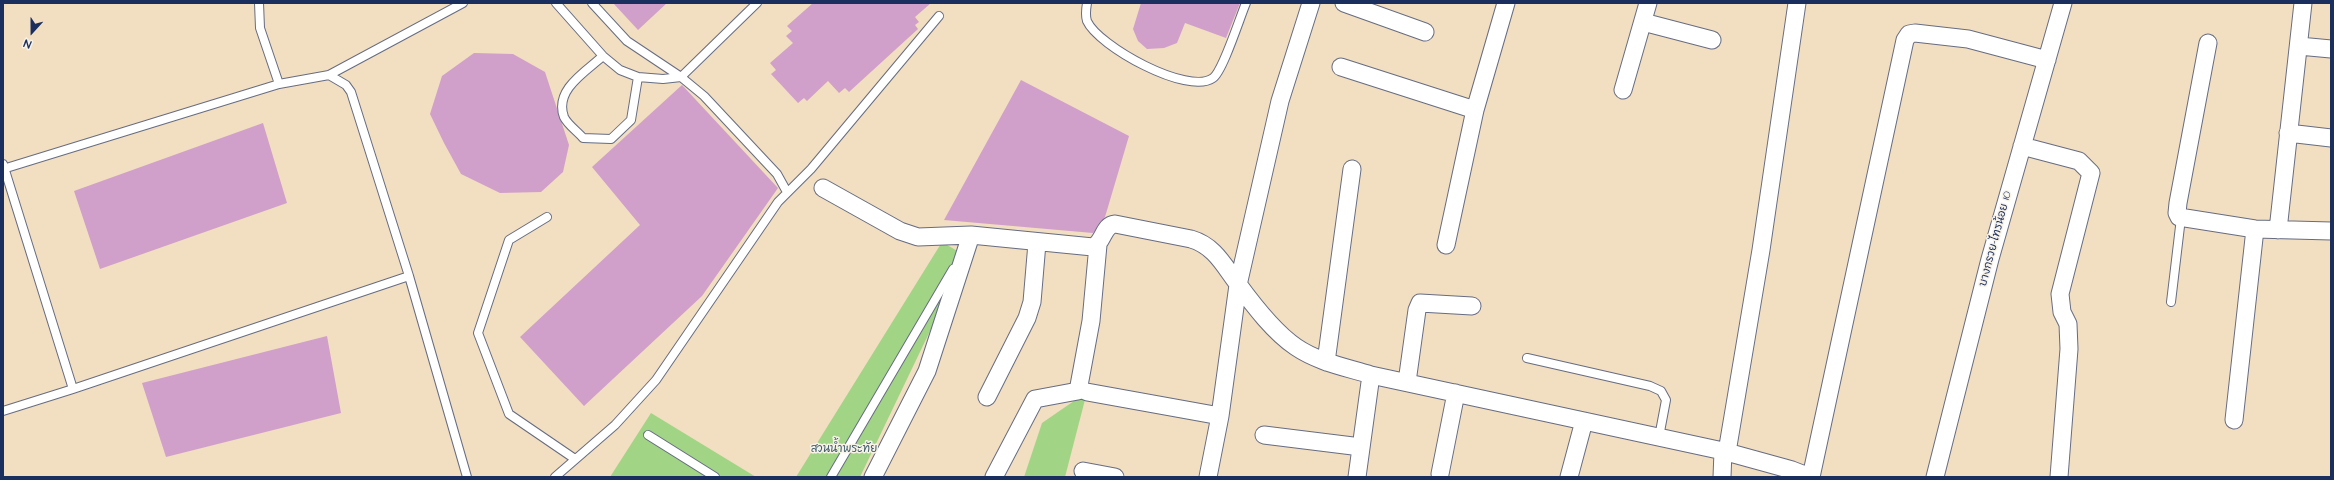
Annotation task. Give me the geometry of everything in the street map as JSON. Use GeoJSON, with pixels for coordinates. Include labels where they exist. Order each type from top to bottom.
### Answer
{"type":"FeatureCollection","features":[{"type":"Feature","properties":{"kind":"street"},"geometry":{"type":"LineString","coordinates":[[1208,477],[1220,416],[1238,285],[1280,101],[1311,3]]}},
{"type":"Feature","properties":{"kind":"street"},"geometry":{"type":"LineString","coordinates":[[1344,3],[1426,32]]}},
{"type":"Feature","properties":{"kind":"street"},"geometry":{"type":"LineString","coordinates":[[1446,245],[1475,110],[1506,3]]}},
{"type":"Feature","properties":{"kind":"street"},"geometry":{"type":"LineString","coordinates":[[1623,90],[1648,3]]}},
{"type":"Feature","properties":{"kind":"street"},"geometry":{"type":"LineString","coordinates":[[1722,477],[1725,451],[1761,250],[1797,3]]}},
{"type":"Feature","properties":{"kind":"street","name":"บางกรวย-ไทรน้อย 10"},"geometry":{"type":"LineString","coordinates":[[1935,477],[1988,267],[2063,3]]}},
{"type":"Feature","properties":{"kind":"street"},"geometry":{"type":"LineString","coordinates":[[2278,230],[2303,3]]}},
{"type":"Feature","properties":{"kind":"street"},"geometry":{"type":"LineString","coordinates":[[1643,22],[1712,40]]}},
{"type":"Feature","properties":{"kind":"street"},"geometry":{"type":"LineString","coordinates":[[994,477],[1035,399],[1078,391],[1091,321],[1098,245],[1111,224],[1201,242],[1215,253],[1238,285],[1272,325],[1295,347],[1326,362],[1371,375],[1725,451],[1792,473],[1811,477],[1904,40],[1909,34],[1915,33],[1968,39],[2047,60]]}},
{"type":"Feature","properties":{"kind":"street"},"geometry":{"type":"LineString","coordinates":[[2208,43],[2177,213],[2181,218],[2255,229],[2331,231]]}},
{"type":"Feature","properties":{"kind":"street"},"geometry":{"type":"LineString","coordinates":[[2298,46],[2331,49]]}},
{"type":"Feature","properties":{"kind":"street"},"geometry":{"type":"LineString","coordinates":[[1341,67],[1475,110]]}},
{"type":"Feature","properties":{"kind":"street"},"geometry":{"type":"LineString","coordinates":[[2288,133],[2331,138]]}},
{"type":"Feature","properties":{"kind":"street"},"geometry":{"type":"LineString","coordinates":[[2022,146],[2079,161],[2091,173],[2060,294],[2062,312],[2068,324],[2069,349],[2059,477]]}},
{"type":"Feature","properties":{"kind":"street"},"geometry":{"type":"LineString","coordinates":[[1326,362],[1352,169]]}},
{"type":"Feature","properties":{"kind":"street"},"geometry":{"type":"LineString","coordinates":[[823,188],[900,231],[918,237],[969,242],[1037,243],[1082,248],[1098,245]]}},
{"type":"Feature","properties":{"kind":"street"},"geometry":{"type":"LineString","coordinates":[[2234,420],[2255,229]]}},
{"type":"Feature","properties":{"kind":"street"},"geometry":{"type":"LineString","coordinates":[[873,477],[927,371],[969,242]]}},
{"type":"Feature","properties":{"kind":"street"},"geometry":{"type":"LineString","coordinates":[[987,397],[1030,308],[1037,243]]}},
{"type":"Feature","properties":{"kind":"street"},"geometry":{"type":"LineString","coordinates":[[1407,382],[1417,310],[1420,303],[1472,306]]}},
{"type":"Feature","properties":{"kind":"street"},"geometry":{"type":"LineString","coordinates":[[1357,477],[1371,375]]}},
{"type":"Feature","properties":{"kind":"street"},"geometry":{"type":"LineString","coordinates":[[1087,392],[1220,416]]}},
{"type":"Feature","properties":{"kind":"street"},"geometry":{"type":"LineString","coordinates":[[1440,474],[1456,393]]}},
{"type":"Feature","properties":{"kind":"street"},"geometry":{"type":"LineString","coordinates":[[1568,477],[1584,421]]}},
{"type":"Feature","properties":{"kind":"street"},"geometry":{"type":"LineString","coordinates":[[1264,435],[1361,447]]}},
{"type":"Feature","properties":{"kind":"street"},"geometry":{"type":"LineString","coordinates":[[1083,471],[1115,477]]}},
{"type":"Feature","properties":{"kind":"lane"},"geometry":{"type":"LineString","coordinates":[[259,3],[260,28],[280,84]]}},
{"type":"Feature","properties":{"kind":"lane"},"geometry":{"type":"LineString","coordinates":[[73,389],[3,167],[280,84],[329,75],[463,3]]}},
{"type":"Feature","properties":{"kind":"lane"},"geometry":{"type":"LineString","coordinates":[[556,3],[602,56],[620,70],[638,77],[663,79],[681,77],[757,3]]}},
{"type":"Feature","properties":{"kind":"lane"},"geometry":{"type":"LineString","coordinates":[[592,3],[627,41],[681,77],[704,96],[777,174],[787,192]]}},
{"type":"Feature","properties":{"kind":"lane"},"geometry":{"type":"LineString","coordinates":[[1087,3],[1086,20],[1091,28],[1121,53],[1148,68],[1168,76],[1202,82],[1209,80],[1219,71],[1246,3]]}},
{"type":"Feature","properties":{"kind":"lane"},"geometry":{"type":"LineString","coordinates":[[555,477],[615,425],[656,380],[778,202],[811,168],[939,16]]}},
{"type":"Feature","properties":{"kind":"lane"},"geometry":{"type":"LineString","coordinates":[[602,56],[565,90],[562,102],[564,118],[583,138],[611,139],[631,120],[638,77]]}},
{"type":"Feature","properties":{"kind":"lane"},"geometry":{"type":"LineString","coordinates":[[329,75],[346,85],[351,92],[409,276],[467,477]]}},
{"type":"Feature","properties":{"kind":"lane"},"geometry":{"type":"LineString","coordinates":[[546,217],[509,240],[478,333],[509,414],[575,459]]}},
{"type":"Feature","properties":{"kind":"lane"},"geometry":{"type":"LineString","coordinates":[[2171,302],[2181,218]]}},
{"type":"Feature","properties":{"kind":"lane"},"geometry":{"type":"LineString","coordinates":[[831,477],[969,242]]}},
{"type":"Feature","properties":{"kind":"lane"},"geometry":{"type":"LineString","coordinates":[[3,411],[73,389],[409,276]]}},
{"type":"Feature","properties":{"kind":"lane"},"geometry":{"type":"LineString","coordinates":[[1527,358],[1650,386],[1661,391],[1666,400],[1659,437]]}},
{"type":"Feature","properties":{"kind":"lane"},"geometry":{"type":"LineString","coordinates":[[648,435],[715,477]]}},
{"type":"Feature","properties":{"kind":"green space","name":"สวนน้ำพระทัย"},"geometry":{"type":"Polygon","coordinates":[[[942,242],[966,256],[860,477],[796,477],[942,242]]]}},
{"type":"Feature","properties":{"kind":"green space"},"geometry":{"type":"Polygon","coordinates":[[[1087,392],[1065,477],[1024,477],[1042,423],[1087,392]]]}},
{"type":"Feature","properties":{"kind":"green space"},"geometry":{"type":"Polygon","coordinates":[[[651,413],[756,477],[610,477],[651,413]]]}},
{"type":"Feature","properties":{"kind":"building"},"geometry":{"type":"Polygon","coordinates":[[[613,3],[667,3],[638,30],[613,3]]]}},
{"type":"Feature","properties":{"kind":"building"},"geometry":{"type":"Polygon","coordinates":[[[813,3],[931,3],[915,17],[919,22],[915,25],[918,29],[849,92],[845,88],[839,93],[828,81],[807,101],[804,98],[798,103],[771,74],[776,70],[770,63],[793,43],[786,36],[792,31],[787,26],[813,3]]]}},
{"type":"Feature","properties":{"kind":"building"},"geometry":{"type":"Polygon","coordinates":[[[1141,3],[1240,3],[1226,38],[1185,23],[1177,43],[1164,48],[1147,49],[1138,41],[1133,29],[1141,3]]]}},
{"type":"Feature","properties":{"kind":"building"},"geometry":{"type":"Polygon","coordinates":[[[474,53],[513,54],[545,72],[569,145],[563,172],[541,192],[500,193],[461,174],[430,114],[442,76],[474,53]]]}},
{"type":"Feature","properties":{"kind":"building"},"geometry":{"type":"Polygon","coordinates":[[[1021,80],[1129,136],[1105,217],[1093,233],[944,220],[1021,80]]]}},
{"type":"Feature","properties":{"kind":"building"},"geometry":{"type":"Polygon","coordinates":[[[682,85],[778,188],[702,296],[584,406],[520,337],[640,225],[592,167],[682,85]]]}},
{"type":"Feature","properties":{"kind":"building"},"geometry":{"type":"Polygon","coordinates":[[[263,123],[287,203],[100,269],[74,191],[263,123]]]}},
{"type":"Feature","properties":{"kind":"building"},"geometry":{"type":"Polygon","coordinates":[[[327,336],[341,413],[166,457],[142,383],[327,336]]]}}]}
